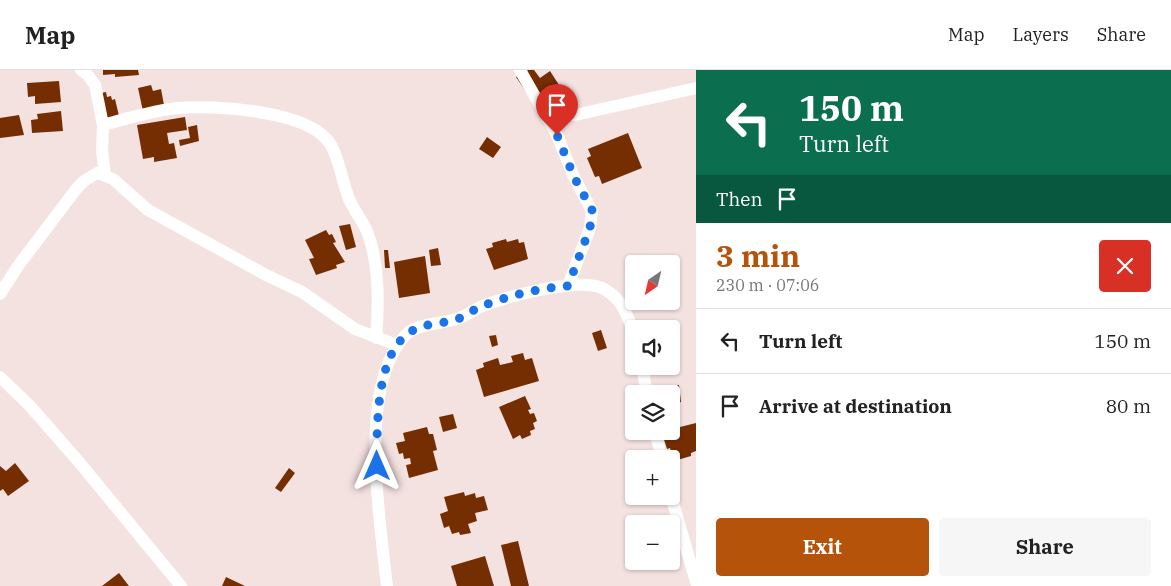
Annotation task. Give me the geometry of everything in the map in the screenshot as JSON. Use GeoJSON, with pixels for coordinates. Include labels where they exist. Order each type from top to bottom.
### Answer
{"type":"FeatureCollection","features":[{"type":"Feature","properties":{"kind":"street"},"geometry":{"type":"LineString","coordinates":[[81,70],[88,74],[95,85],[103,125],[102,151],[105,174]]}},
{"type":"Feature","properties":{"kind":"street"},"geometry":{"type":"LineString","coordinates":[[520,70],[557,135],[574,177],[592,210],[590,228],[568,286]]}},
{"type":"Feature","properties":{"kind":"street"},"geometry":{"type":"LineString","coordinates":[[544,112],[575,115],[696,88]]}},
{"type":"Feature","properties":{"kind":"street"},"geometry":{"type":"LineString","coordinates":[[103,125],[138,115],[179,108],[233,109],[276,114],[315,129],[331,144],[350,200],[366,230],[373,255],[379,306],[376,338]]}},
{"type":"Feature","properties":{"kind":"street"},"geometry":{"type":"LineString","coordinates":[[0,294],[18,266],[77,188],[90,176],[105,174],[148,210],[266,275],[302,292],[355,329],[397,345]]}},
{"type":"Feature","properties":{"kind":"street"},"geometry":{"type":"LineString","coordinates":[[387,586],[378,505],[377,419],[385,375],[397,345],[409,332],[422,327],[457,319],[479,308],[528,292],[568,286],[584,285],[600,288],[616,297],[630,320]]}},
{"type":"Feature","properties":{"kind":"street"},"geometry":{"type":"LineString","coordinates":[[0,377],[30,406],[79,462],[181,586]]}},
{"type":"Feature","properties":{"kind":"street"},"geometry":{"type":"LineString","coordinates":[[674,505],[696,582]]}},
{"type":"Feature","properties":{"kind":"building"},"geometry":{"type":"Polygon","coordinates":[[[103,70],[138,70],[139,75],[115,77],[115,74],[103,75],[103,70]]]}},
{"type":"Feature","properties":{"kind":"building"},"geometry":{"type":"Polygon","coordinates":[[[528,70],[534,70],[540,78],[550,71],[559,85],[548,92],[550,95],[535,105],[516,77],[528,70]]]}},
{"type":"Feature","properties":{"kind":"building"},"geometry":{"type":"Polygon","coordinates":[[[59,81],[61,102],[35,104],[35,96],[28,97],[27,83],[59,81]]]}},
{"type":"Feature","properties":{"kind":"building"},"geometry":{"type":"Polygon","coordinates":[[[151,85],[153,91],[161,89],[164,105],[144,116],[138,88],[151,85]]]}},
{"type":"Feature","properties":{"kind":"building"},"geometry":{"type":"Polygon","coordinates":[[[106,92],[107,97],[111,96],[112,100],[115,99],[119,116],[98,123],[92,95],[106,92]]]}},
{"type":"Feature","properties":{"kind":"building"},"geometry":{"type":"Polygon","coordinates":[[[61,111],[63,131],[32,133],[31,120],[38,119],[37,114],[61,111]]]}},
{"type":"Feature","properties":{"kind":"building"},"geometry":{"type":"Polygon","coordinates":[[[19,115],[24,135],[0,138],[0,118],[19,115]]]}},
{"type":"Feature","properties":{"kind":"building"},"geometry":{"type":"Polygon","coordinates":[[[185,117],[187,130],[167,133],[169,144],[174,143],[177,158],[154,162],[154,157],[143,159],[137,125],[185,117]]]}},
{"type":"Feature","properties":{"kind":"building"},"geometry":{"type":"Polygon","coordinates":[[[197,125],[199,141],[180,146],[179,140],[190,138],[188,127],[197,125]]]}},
{"type":"Feature","properties":{"kind":"building"},"geometry":{"type":"Polygon","coordinates":[[[628,133],[642,168],[602,184],[599,176],[595,177],[587,158],[591,156],[588,149],[628,133]]]}},
{"type":"Feature","properties":{"kind":"building"},"geometry":{"type":"Polygon","coordinates":[[[487,137],[501,147],[493,158],[479,149],[487,137]]]}},
{"type":"Feature","properties":{"kind":"building"},"geometry":{"type":"Polygon","coordinates":[[[350,224],[356,247],[346,250],[339,226],[350,224]]]}},
{"type":"Feature","properties":{"kind":"building"},"geometry":{"type":"Polygon","coordinates":[[[326,230],[329,235],[332,234],[336,242],[333,243],[345,262],[336,265],[337,268],[316,275],[309,259],[314,258],[305,240],[326,230]]]}},
{"type":"Feature","properties":{"kind":"building"},"geometry":{"type":"Polygon","coordinates":[[[506,239],[507,242],[518,239],[519,243],[524,242],[528,259],[494,270],[486,249],[493,247],[492,243],[506,239]]]}},
{"type":"Feature","properties":{"kind":"building"},"geometry":{"type":"Polygon","coordinates":[[[438,248],[441,265],[431,266],[429,250],[438,248]]]}},
{"type":"Feature","properties":{"kind":"building"},"geometry":{"type":"Polygon","coordinates":[[[384,250],[388,250],[390,268],[385,268],[384,250]]]}},
{"type":"Feature","properties":{"kind":"building"},"geometry":{"type":"Polygon","coordinates":[[[425,256],[430,293],[399,298],[394,262],[425,256]]]}},
{"type":"Feature","properties":{"kind":"building"},"geometry":{"type":"Polygon","coordinates":[[[601,330],[607,348],[598,351],[592,333],[601,330]]]}},
{"type":"Feature","properties":{"kind":"building"},"geometry":{"type":"Polygon","coordinates":[[[496,335],[498,345],[492,347],[489,336],[496,335]]]}},
{"type":"Feature","properties":{"kind":"building"},"geometry":{"type":"Polygon","coordinates":[[[523,353],[525,360],[532,358],[539,381],[484,397],[476,370],[484,367],[483,363],[498,358],[500,365],[513,362],[511,356],[523,353]]]}},
{"type":"Feature","properties":{"kind":"building"},"geometry":{"type":"Polygon","coordinates":[[[525,396],[531,409],[528,410],[530,414],[534,413],[537,421],[533,423],[535,429],[530,431],[531,435],[522,439],[520,435],[513,439],[499,407],[525,396]]]}},
{"type":"Feature","properties":{"kind":"building"},"geometry":{"type":"Polygon","coordinates":[[[453,414],[457,428],[443,432],[439,417],[453,414]]]}},
{"type":"Feature","properties":{"kind":"building"},"geometry":{"type":"Polygon","coordinates":[[[696,423],[696,451],[691,453],[691,456],[680,459],[680,450],[667,449],[664,440],[680,440],[680,427],[696,423]]]}},
{"type":"Feature","properties":{"kind":"building"},"geometry":{"type":"Polygon","coordinates":[[[427,427],[429,434],[433,434],[437,450],[433,451],[438,470],[409,478],[406,465],[411,464],[410,458],[404,459],[403,453],[399,454],[396,443],[405,441],[403,433],[427,427]]]}},
{"type":"Feature","properties":{"kind":"building"},"geometry":{"type":"Polygon","coordinates":[[[15,463],[29,481],[8,496],[3,489],[0,491],[0,466],[6,471],[15,463]]]}},
{"type":"Feature","properties":{"kind":"building"},"geometry":{"type":"Polygon","coordinates":[[[289,468],[295,473],[281,492],[275,488],[289,468]]]}},
{"type":"Feature","properties":{"kind":"building"},"geometry":{"type":"Polygon","coordinates":[[[464,492],[465,496],[475,493],[476,498],[484,496],[488,510],[475,513],[477,521],[468,524],[471,533],[460,535],[459,532],[452,534],[449,526],[444,528],[440,514],[448,511],[444,497],[464,492]]]}},
{"type":"Feature","properties":{"kind":"building"},"geometry":{"type":"Polygon","coordinates":[[[518,541],[529,586],[511,586],[501,545],[518,541]]]}},
{"type":"Feature","properties":{"kind":"building"},"geometry":{"type":"Polygon","coordinates":[[[485,556],[494,586],[457,586],[451,566],[485,556]]]}},
{"type":"Feature","properties":{"kind":"building"},"geometry":{"type":"Polygon","coordinates":[[[119,573],[129,586],[102,586],[119,573]]]}},
{"type":"Feature","properties":{"kind":"building"},"geometry":{"type":"Polygon","coordinates":[[[226,577],[245,586],[222,586],[226,577]]]}},
{"type":"Feature","properties":{"kind":"route"},"geometry":{"type":"LineString","coordinates":[[377,466],[377,419],[385,375],[393,353],[400,341],[409,332],[457,319],[479,308],[528,292],[568,286],[590,228],[592,210],[574,177],[557,135]]}}]}
